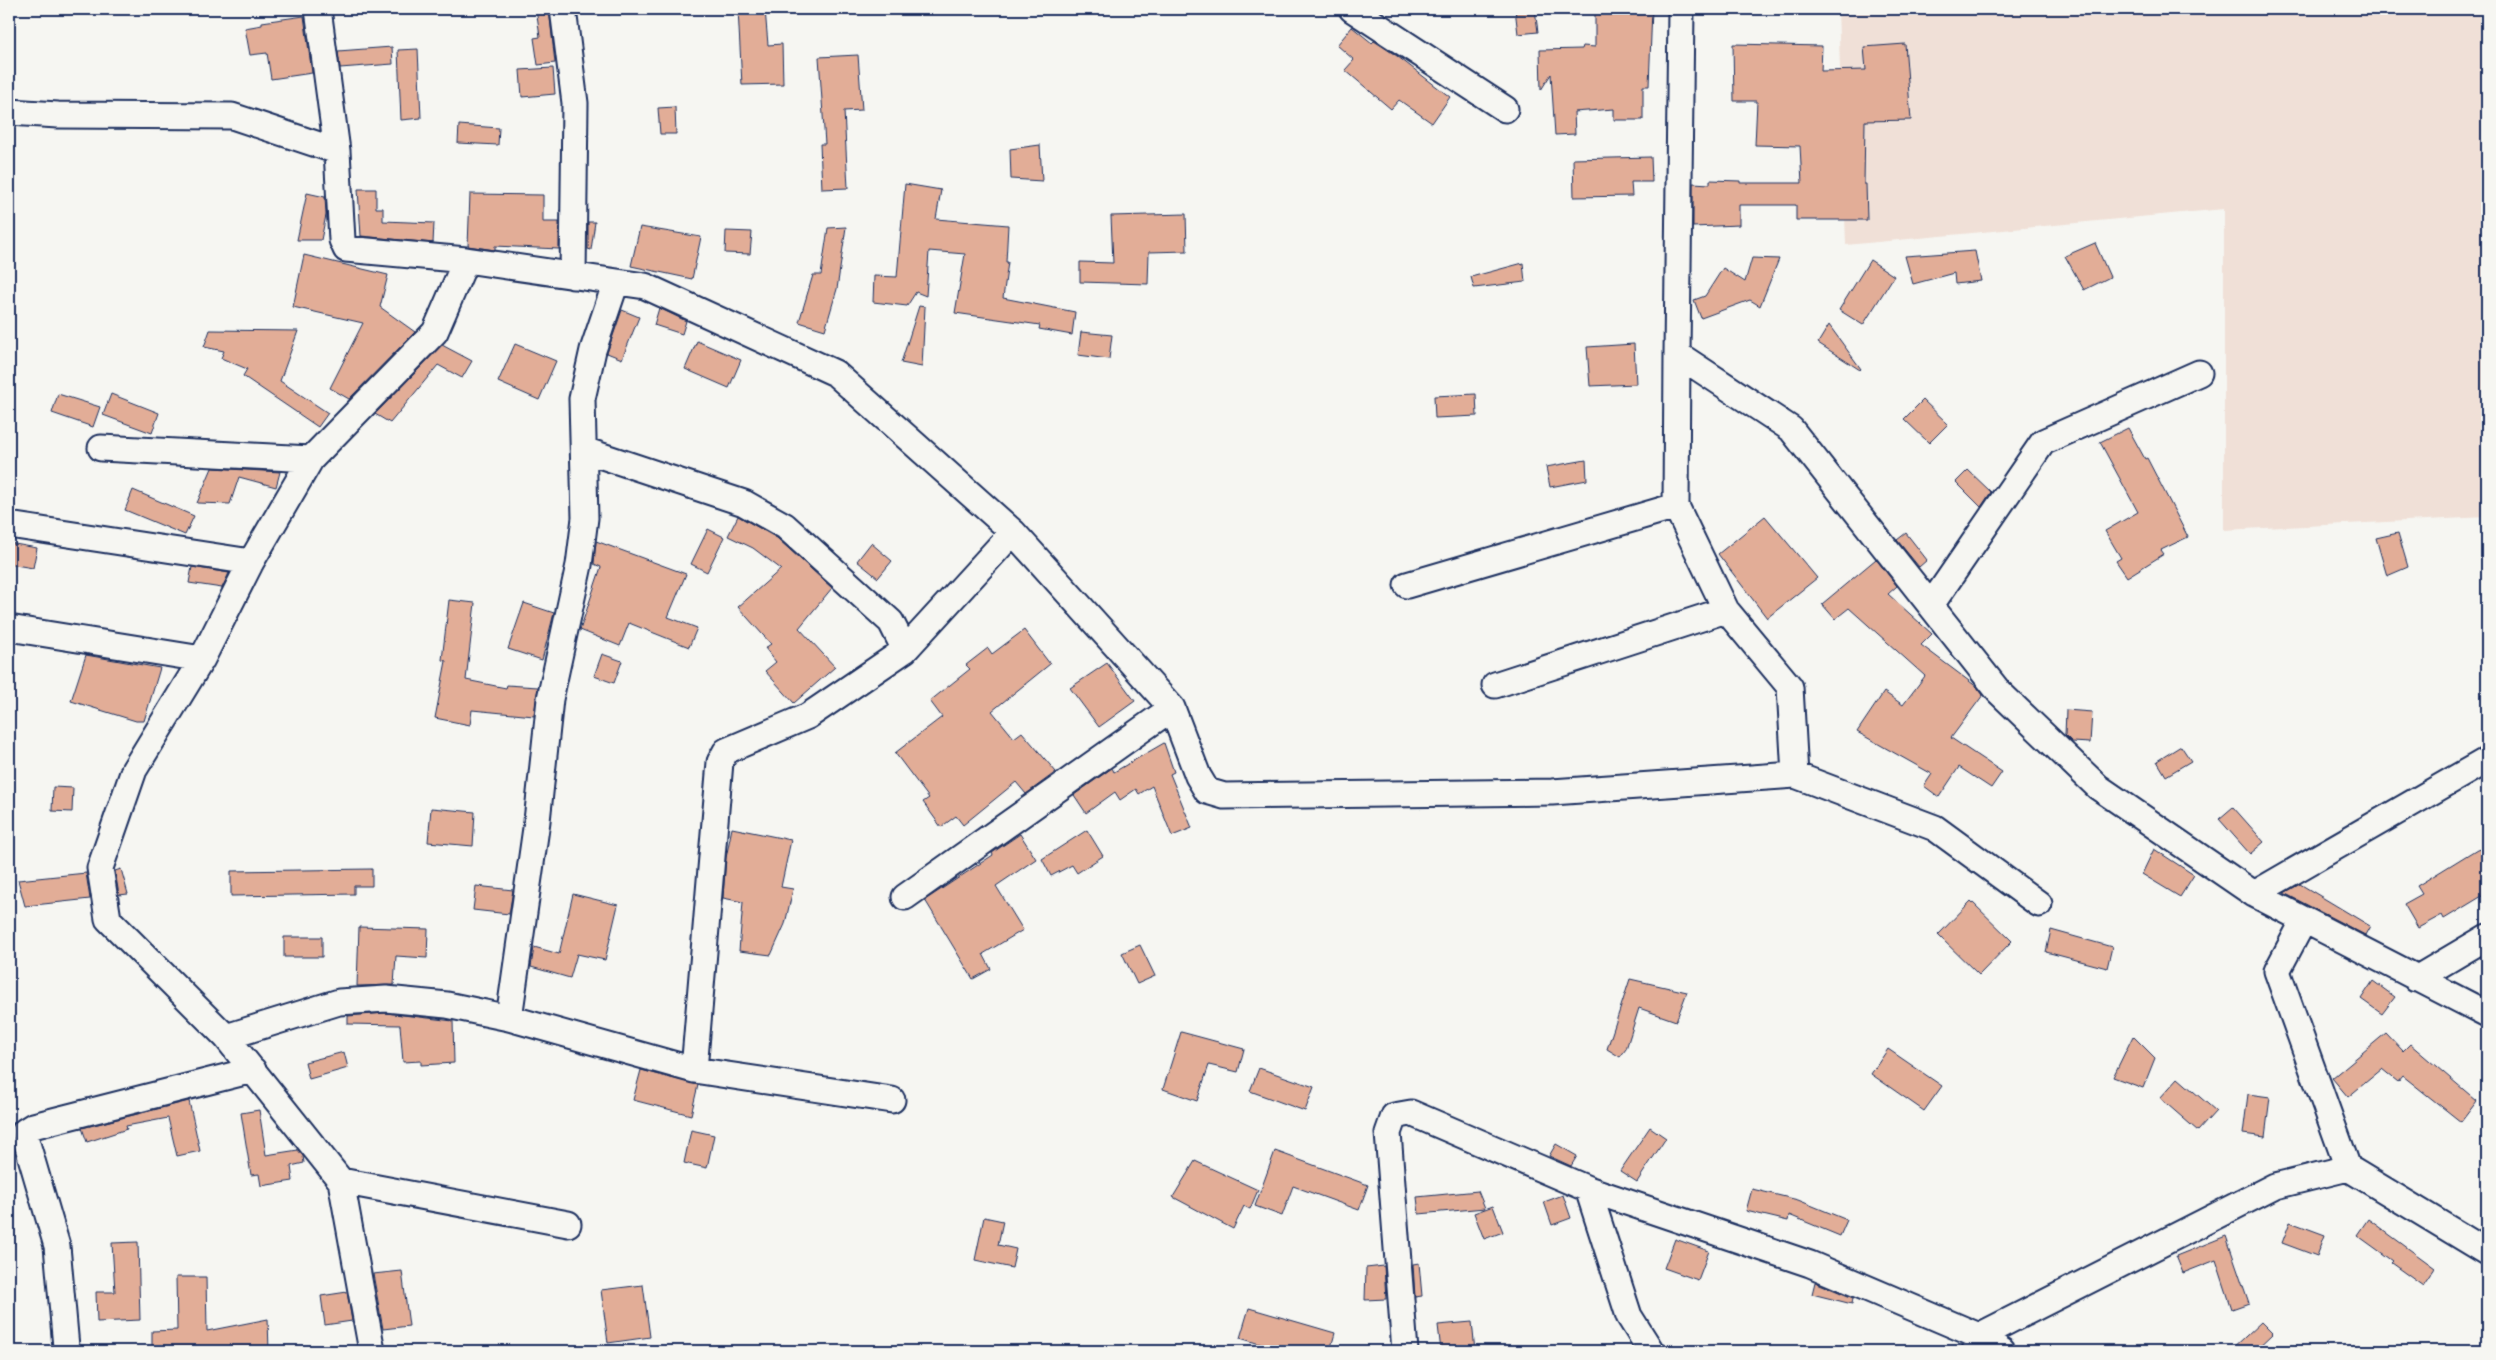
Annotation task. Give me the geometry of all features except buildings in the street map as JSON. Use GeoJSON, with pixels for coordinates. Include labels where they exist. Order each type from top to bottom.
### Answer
{"type":"FeatureCollection","features":[{"type":"Feature","properties":{"kind":"street"},"geometry":{"type":"LineString","coordinates":[[318,9],[338,150],[342,240],[346,248],[354,251],[466,260],[645,286],[836,373],[1013,532],[1172,708],[1198,776],[1207,791],[1224,796],[1552,792],[1795,775],[1935,828],[2040,904]]}},
{"type":"Feature","properties":{"kind":"street"},"geometry":{"type":"LineString","coordinates":[[563,9],[575,103],[573,276]]}},
{"type":"Feature","properties":{"kind":"street"},"geometry":{"type":"LineString","coordinates":[[1352,9],[1372,16],[1505,109]]}},
{"type":"Feature","properties":{"kind":"street"},"geometry":{"type":"LineString","coordinates":[[1681,9],[1676,354],[1676,506],[1726,610],[1790,687],[1795,775]]}},
{"type":"Feature","properties":{"kind":"street"},"geometry":{"type":"LineString","coordinates":[[9,112],[58,115],[232,116],[338,150]]}},
{"type":"Feature","properties":{"kind":"street"},"geometry":{"type":"LineString","coordinates":[[372,1351],[341,1181],[226,1037],[108,919],[100,868],[134,770],[202,659],[251,562],[311,459],[435,332],[466,260]]}},
{"type":"Feature","properties":{"kind":"street"},"geometry":{"type":"LineString","coordinates":[[509,1018],[537,821],[550,698],[579,565],[586,518],[582,399],[593,350],[616,282]]}},
{"type":"Feature","properties":{"kind":"street"},"geometry":{"type":"LineString","coordinates":[[1676,354],[1791,429],[1999,692],[2098,787],[2254,894],[2416,980],[2487,1014]]}},
{"type":"Feature","properties":{"kind":"street"},"geometry":{"type":"LineString","coordinates":[[1931,605],[2043,442],[2199,373]]}},
{"type":"Feature","properties":{"kind":"street"},"geometry":{"type":"LineString","coordinates":[[101,448],[311,459]]}},
{"type":"Feature","properties":{"kind":"street"},"geometry":{"type":"LineString","coordinates":[[584,450],[744,502],[785,526],[891,622],[905,650]]}},
{"type":"Feature","properties":{"kind":"street"},"geometry":{"type":"LineString","coordinates":[[1407,585],[1676,506]]}},
{"type":"Feature","properties":{"kind":"street"},"geometry":{"type":"LineString","coordinates":[[9,525],[251,562]]}},
{"type":"Feature","properties":{"kind":"street"},"geometry":{"type":"LineString","coordinates":[[694,1070],[720,762],[726,751],[808,716],[905,650],[1013,532]]}},
{"type":"Feature","properties":{"kind":"street"},"geometry":{"type":"LineString","coordinates":[[1496,684],[1726,610]]}},
{"type":"Feature","properties":{"kind":"street"},"geometry":{"type":"LineString","coordinates":[[9,628],[202,659]]}},
{"type":"Feature","properties":{"kind":"street"},"geometry":{"type":"LineString","coordinates":[[905,896],[1172,708]]}},
{"type":"Feature","properties":{"kind":"street"},"geometry":{"type":"LineString","coordinates":[[2254,894],[2487,760]]}},
{"type":"Feature","properties":{"kind":"street"},"geometry":{"type":"LineString","coordinates":[[2304,920],[2277,971],[2348,1168],[2487,1252]]}},
{"type":"Feature","properties":{"kind":"street"},"geometry":{"type":"LineString","coordinates":[[2416,980],[2487,937]]}},
{"type":"Feature","properties":{"kind":"street"},"geometry":{"type":"LineString","coordinates":[[226,1037],[339,1002],[386,999],[447,1005],[509,1018],[694,1070],[892,1100]]}},
{"type":"Feature","properties":{"kind":"street"},"geometry":{"type":"LineString","coordinates":[[66,1347],[57,1246],[25,1131],[33,1126],[253,1070]]}},
{"type":"Feature","properties":{"kind":"street"},"geometry":{"type":"LineString","coordinates":[[1405,1351],[1388,1133],[1394,1116],[1411,1113],[1588,1189],[1810,1264],[1977,1343],[2002,1351]]}},
{"type":"Feature","properties":{"kind":"street"},"geometry":{"type":"LineString","coordinates":[[1977,1343],[2275,1186],[2348,1168]]}},
{"type":"Feature","properties":{"kind":"street"},"geometry":{"type":"LineString","coordinates":[[341,1181],[568,1224]]}},
{"type":"Feature","properties":{"kind":"street"},"geometry":{"type":"LineString","coordinates":[[1588,1189],[1629,1316],[1651,1351]]}},
{"type":"Feature","properties":{"kind":"shaded area"},"geometry":{"type":"Polygon","coordinates":[[[1838,9],[2487,9],[2487,517],[2224,530],[2224,209],[1846,245],[1838,9]]]}}]}
